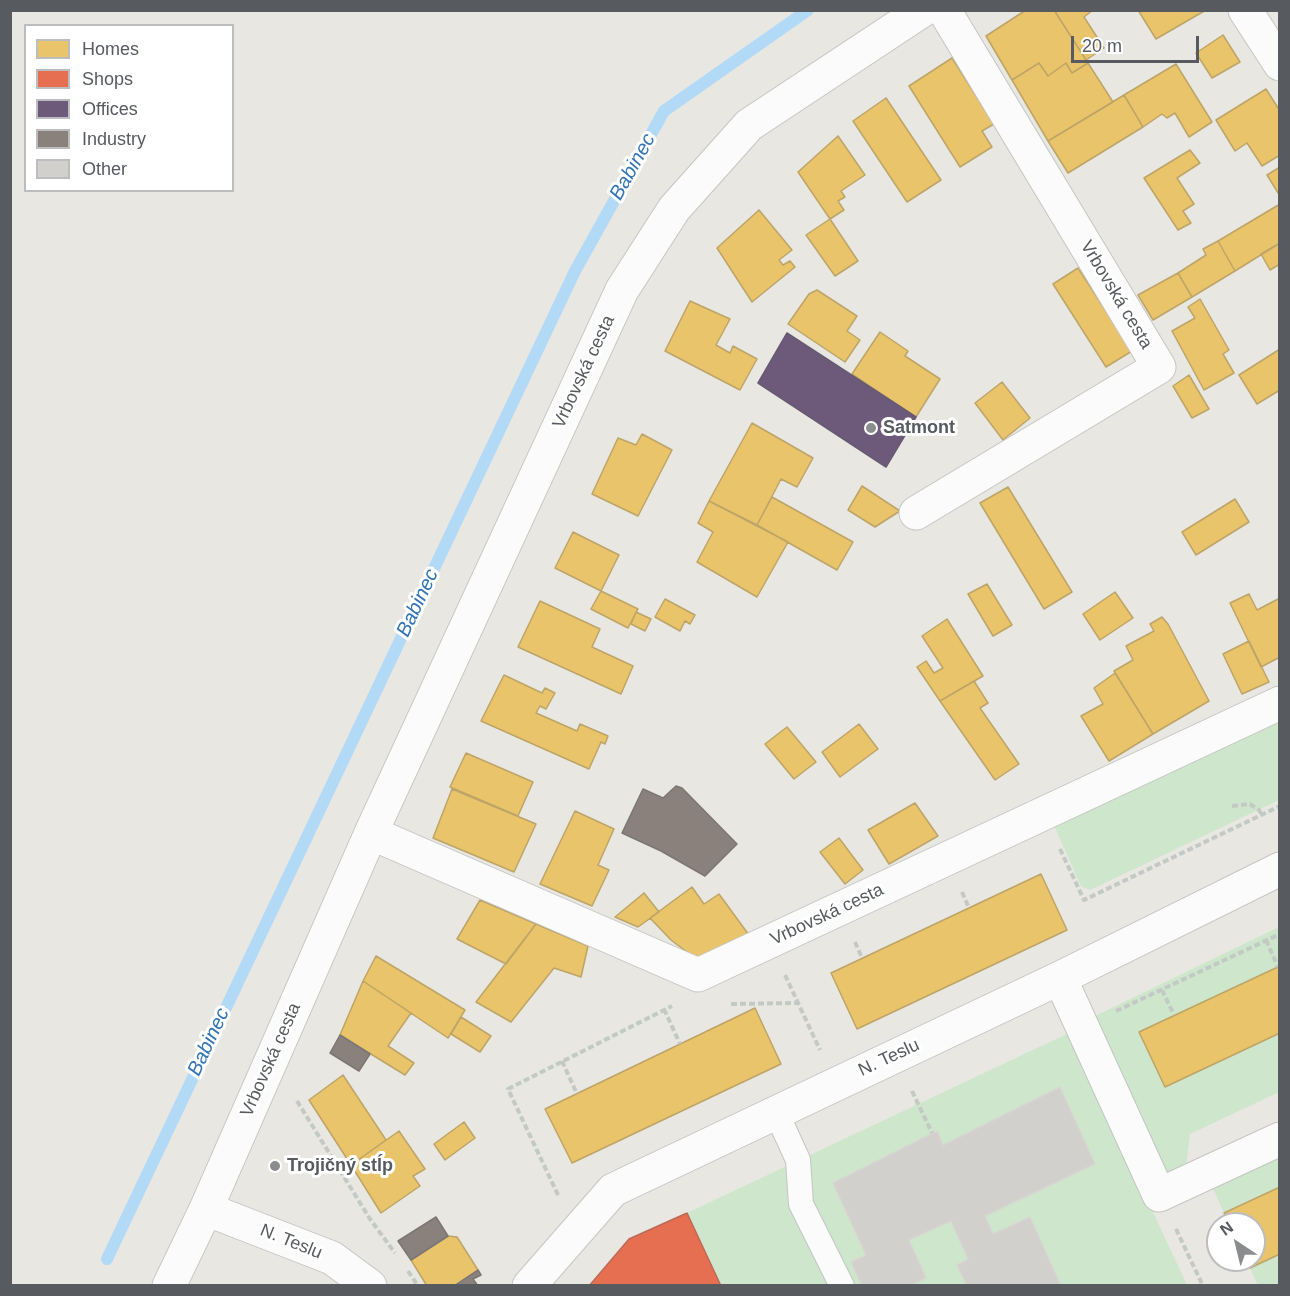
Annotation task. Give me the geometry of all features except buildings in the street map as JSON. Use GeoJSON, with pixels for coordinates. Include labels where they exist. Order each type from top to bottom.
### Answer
{"type":"FeatureCollection","features":[{"type":"Feature","properties":{"kind":"street","name":"Vrbovská cesta"},"geometry":{"type":"LineString","coordinates":[[169,1286],[206,1209],[371,834],[622,290],[675,209],[749,124],[923,10]]}},
{"type":"Feature","properties":{"kind":"street","name":"Vrbovská cesta"},"geometry":{"type":"LineString","coordinates":[[916,513],[1159,367],[944,10]]}},
{"type":"Feature","properties":{"kind":"street"},"geometry":{"type":"LineString","coordinates":[[1245,10],[1280,64]]}},
{"type":"Feature","properties":{"kind":"street","name":"Vrbovská cesta"},"geometry":{"type":"LineString","coordinates":[[371,834],[698,975],[1280,703]]}},
{"type":"Feature","properties":{"kind":"street","name":"N. Teslu"},"geometry":{"type":"LineString","coordinates":[[529,1286],[613,1190],[1060,978],[1280,869]]}},
{"type":"Feature","properties":{"kind":"street"},"geometry":{"type":"LineString","coordinates":[[1060,978],[1159,1196],[1280,1139]]}},
{"type":"Feature","properties":{"kind":"street","name":"N. Teslu"},"geometry":{"type":"LineString","coordinates":[[206,1209],[332,1258],[370,1286]]}},
{"type":"Feature","properties":{"kind":"lane"},"geometry":{"type":"LineString","coordinates":[[776,1112],[798,1160],[801,1204],[842,1286]]}},
{"type":"Feature","properties":{"kind":"path"},"geometry":{"type":"LineString","coordinates":[[1232,806],[1250,804],[1262,815]]}},
{"type":"Feature","properties":{"kind":"path"},"geometry":{"type":"LineString","coordinates":[[1043,814],[1084,900],[1280,806]]}},
{"type":"Feature","properties":{"kind":"path"},"geometry":{"type":"LineString","coordinates":[[1083,1027],[1280,934]]}},
{"type":"Feature","properties":{"kind":"path"},"geometry":{"type":"LineString","coordinates":[[1266,940],[1278,967]]}},
{"type":"Feature","properties":{"kind":"path"},"geometry":{"type":"LineString","coordinates":[[769,942],[836,1084]]}},
{"type":"Feature","properties":{"kind":"path"},"geometry":{"type":"LineString","coordinates":[[576,1233],[508,1089],[673,1005],[715,968]]}},
{"type":"Feature","properties":{"kind":"path"},"geometry":{"type":"LineString","coordinates":[[1162,990],[1174,1015]]}},
{"type":"Feature","properties":{"kind":"path"},"geometry":{"type":"LineString","coordinates":[[730,1004],[798,1003]]}},
{"type":"Feature","properties":{"kind":"path"},"geometry":{"type":"LineString","coordinates":[[664,1009],[680,1044]]}},
{"type":"Feature","properties":{"kind":"path"},"geometry":{"type":"LineString","coordinates":[[562,1061],[577,1094]]}},
{"type":"Feature","properties":{"kind":"path"},"geometry":{"type":"LineString","coordinates":[[908,1082],[932,1133]]}},
{"type":"Feature","properties":{"kind":"path"},"geometry":{"type":"LineString","coordinates":[[294,1096],[370,1219],[398,1257]]}},
{"type":"Feature","properties":{"kind":"path"},"geometry":{"type":"LineString","coordinates":[[1159,1196],[1203,1286]]}},
{"type":"Feature","properties":{"kind":"path"},"geometry":{"type":"LineString","coordinates":[[404,1267],[418,1286]]}},
{"type":"Feature","properties":{"kind":"green space"},"geometry":{"type":"Polygon","coordinates":[[[1279,712],[1279,800],[1090,890],[1081,886],[1053,823],[1279,712]]]}},
{"type":"Feature","properties":{"kind":"green space"},"geometry":{"type":"Polygon","coordinates":[[[1279,927],[1279,1092],[1190,1134],[1186,1168],[1168,1173],[1159,1170],[1091,1018],[1279,927]]]}},
{"type":"Feature","properties":{"kind":"green space"},"geometry":{"type":"Polygon","coordinates":[[[1069,1033],[1187,1285],[721,1285],[687,1213],[1069,1033]]]}},
{"type":"Feature","properties":{"kind":"green space"},"geometry":{"type":"Polygon","coordinates":[[[1279,1155],[1279,1285],[1258,1285],[1252,1272],[1266,1272],[1266,1212],[1224,1212],[1212,1186],[1279,1155]]]}},
{"type":"Feature","properties":{"kind":"waterway","name":"Babinec"},"geometry":{"type":"LineString","coordinates":[[107,1259],[575,271],[664,111],[808,10]]}},
{"type":"Feature","properties":{"kind":"place","name":"Satmont"},"geometry":{"type":"Point","coordinates":[871,428]}},
{"type":"Feature","properties":{"kind":"place","name":"Trojičný stĺp"},"geometry":{"type":"Point","coordinates":[275,1166]}}]}
